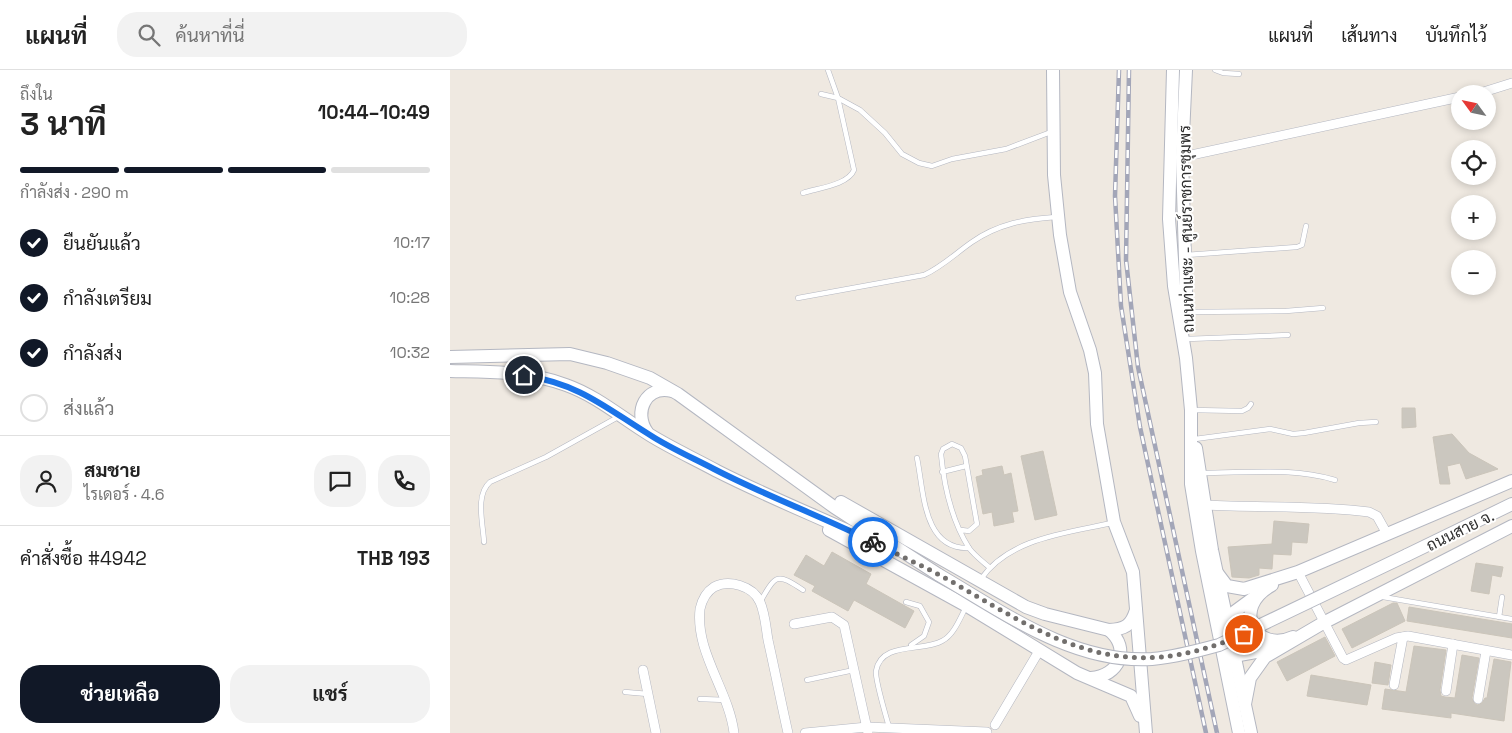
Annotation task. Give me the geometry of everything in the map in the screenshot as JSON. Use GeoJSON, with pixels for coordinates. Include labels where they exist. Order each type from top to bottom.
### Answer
{"type":"FeatureCollection","features":[{"type":"Feature","properties":{"kind":"main road"},"geometry":{"type":"LineString","coordinates":[[1053,70],[1053,131],[1058,217],[1070,292],[1090,350],[1095,373],[1097,424],[1114,522],[1133,572],[1146,733]]}},
{"type":"Feature","properties":{"kind":"main road","name":"ถนนท่าแซะ - ศูนย์ราชการชุมพร"},"geometry":{"type":"LineString","coordinates":[[1173,70],[1169,160],[1171,256],[1186,358],[1192,426]]}},
{"type":"Feature","properties":{"kind":"main road","name":"ถนนท่าแซะ - ศูนย์ราชการชุมพร"},"geometry":{"type":"LineString","coordinates":[[1186,70],[1182,157],[1187,312],[1186,358]]}},
{"type":"Feature","properties":{"kind":"main road"},"geometry":{"type":"LineString","coordinates":[[1169,160],[1182,157]]}},
{"type":"Feature","properties":{"kind":"main road"},"geometry":{"type":"LineString","coordinates":[[450,357],[570,354],[607,363],[650,378],[678,394],[834,507],[939,575]]}},
{"type":"Feature","properties":{"kind":"main road"},"geometry":{"type":"LineString","coordinates":[[450,371],[494,372],[549,379],[589,396],[650,435],[771,498],[967,606],[1039,651],[1131,696],[1146,733]]}},
{"type":"Feature","properties":{"kind":"main road"},"geometry":{"type":"LineString","coordinates":[[650,435],[640,416],[644,401],[649,396],[662,390],[678,394]]}},
{"type":"Feature","properties":{"kind":"main road"},"geometry":{"type":"LineString","coordinates":[[1192,426],[1218,574],[1222,621]]}},
{"type":"Feature","properties":{"kind":"main road"},"geometry":{"type":"LineString","coordinates":[[1192,426],[1192,492],[1222,621],[1229,657],[1239,733]]}},
{"type":"Feature","properties":{"kind":"main road"},"geometry":{"type":"LineString","coordinates":[[786,471],[1026,607],[1111,632],[1140,646]]}},
{"type":"Feature","properties":{"kind":"main road"},"geometry":{"type":"LineString","coordinates":[[1222,621],[1256,595],[1298,572],[1512,481]]}},
{"type":"Feature","properties":{"kind":"main road"},"geometry":{"type":"LineString","coordinates":[[771,498],[851,531],[939,575]]}},
{"type":"Feature","properties":{"kind":"main road","name":"ถนนสาย จ."},"geometry":{"type":"LineString","coordinates":[[939,575],[1057,641],[1104,654],[1152,659],[1196,652],[1219,645],[1512,504]]}},
{"type":"Feature","properties":{"kind":"main road"},"geometry":{"type":"LineString","coordinates":[[1229,657],[1256,652],[1285,641],[1378,596],[1512,526]]}},
{"type":"Feature","properties":{"kind":"main road"},"geometry":{"type":"LineString","coordinates":[[1218,574],[1227,586],[1244,589],[1298,572]]}},
{"type":"Feature","properties":{"kind":"main road"},"geometry":{"type":"LineString","coordinates":[[1256,595],[1250,614],[1256,630],[1269,640],[1285,641]]}},
{"type":"Feature","properties":{"kind":"main road"},"geometry":{"type":"LineString","coordinates":[[1111,632],[1128,626],[1133,620],[1137,604]]}},
{"type":"Feature","properties":{"kind":"main road"},"geometry":{"type":"LineString","coordinates":[[1245,704],[1250,678],[1265,657],[1323,623]]}},
{"type":"Feature","properties":{"kind":"main road"},"geometry":{"type":"LineString","coordinates":[[1096,678],[1116,666],[1120,658],[1119,644],[1111,632]]}},
{"type":"Feature","properties":{"kind":"main road"},"geometry":{"type":"LineString","coordinates":[[1229,657],[1245,704],[1251,733]]}},
{"type":"Feature","properties":{"kind":"main road"},"geometry":{"type":"LineString","coordinates":[[1096,678],[1125,685],[1142,683]]}},
{"type":"Feature","properties":{"kind":"street"},"geometry":{"type":"LineString","coordinates":[[1496,88],[1512,83]]}},
{"type":"Feature","properties":{"kind":"street"},"geometry":{"type":"LineString","coordinates":[[1182,157],[1451,99]]}},
{"type":"Feature","properties":{"kind":"street"},"geometry":{"type":"LineString","coordinates":[[1205,505],[1276,508],[1300,507],[1369,512],[1377,516],[1387,534]]}},
{"type":"Feature","properties":{"kind":"street"},"geometry":{"type":"LineString","coordinates":[[1298,572],[1323,623],[1346,660],[1403,637],[1512,655]]}},
{"type":"Feature","properties":{"kind":"street"},"geometry":{"type":"LineString","coordinates":[[734,733],[727,700],[710,662],[702,635],[700,608],[710,590],[718,585],[730,583],[751,592],[760,602],[788,733]]}},
{"type":"Feature","properties":{"kind":"street"},"geometry":{"type":"LineString","coordinates":[[794,624],[832,617],[840,620],[844,625],[868,730]]}},
{"type":"Feature","properties":{"kind":"street"},"geometry":{"type":"LineString","coordinates":[[1394,685],[1403,637]]}},
{"type":"Feature","properties":{"kind":"street"},"geometry":{"type":"LineString","coordinates":[[1446,691],[1453,644]]}},
{"type":"Feature","properties":{"kind":"street"},"geometry":{"type":"LineString","coordinates":[[806,733],[889,727],[988,733],[988,727],[997,729],[1039,651]]}},
{"type":"Feature","properties":{"kind":"street"},"geometry":{"type":"LineString","coordinates":[[1478,699],[1486,651]]}},
{"type":"Feature","properties":{"kind":"street"},"geometry":{"type":"LineString","coordinates":[[643,670],[656,733]]}},
{"type":"Feature","properties":{"kind":"lane"},"geometry":{"type":"LineString","coordinates":[[803,193],[844,180],[852,176],[854,170],[838,98],[828,70]]}},
{"type":"Feature","properties":{"kind":"lane"},"geometry":{"type":"LineString","coordinates":[[1215,70],[1222,73],[1239,74]]}},
{"type":"Feature","properties":{"kind":"lane"},"geometry":{"type":"LineString","coordinates":[[821,94],[838,98],[860,110],[885,133],[902,154],[919,164],[932,166],[952,159],[1006,149],[1053,131]]}},
{"type":"Feature","properties":{"kind":"lane"},"geometry":{"type":"LineString","coordinates":[[798,298],[924,275],[937,269],[972,242],[1002,225],[1028,219],[1058,217]]}},
{"type":"Feature","properties":{"kind":"lane"},"geometry":{"type":"LineString","coordinates":[[1185,255],[1297,247],[1302,245],[1306,226]]}},
{"type":"Feature","properties":{"kind":"lane"},"geometry":{"type":"LineString","coordinates":[[1187,312],[1286,311],[1323,308]]}},
{"type":"Feature","properties":{"kind":"lane"},"geometry":{"type":"LineString","coordinates":[[1187,339],[1288,335]]}},
{"type":"Feature","properties":{"kind":"lane"},"geometry":{"type":"LineString","coordinates":[[1191,410],[1235,412],[1248,408],[1251,404]]}},
{"type":"Feature","properties":{"kind":"lane"},"geometry":{"type":"LineString","coordinates":[[484,542],[481,494],[484,487],[546,457],[621,415]]}},
{"type":"Feature","properties":{"kind":"lane"},"geometry":{"type":"LineString","coordinates":[[1195,439],[1270,429],[1293,434],[1304,433],[1359,423],[1376,422]]}},
{"type":"Feature","properties":{"kind":"lane"},"geometry":{"type":"LineString","coordinates":[[961,530],[969,531],[977,524],[961,448],[952,444],[943,449],[941,454],[942,472],[954,516],[961,530],[970,548],[989,567]]}},
{"type":"Feature","properties":{"kind":"lane"},"geometry":{"type":"LineString","coordinates":[[917,458],[931,527],[938,537],[948,543],[958,548],[970,548]]}},
{"type":"Feature","properties":{"kind":"lane"},"geometry":{"type":"LineString","coordinates":[[942,472],[966,466]]}},
{"type":"Feature","properties":{"kind":"lane"},"geometry":{"type":"LineString","coordinates":[[1201,473],[1294,472],[1310,473],[1335,480]]}},
{"type":"Feature","properties":{"kind":"lane"},"geometry":{"type":"LineString","coordinates":[[980,580],[989,567],[1002,556],[1020,547],[1114,522]]}},
{"type":"Feature","properties":{"kind":"lane"},"geometry":{"type":"LineString","coordinates":[[760,602],[774,579],[779,577],[785,578],[804,590]]}},
{"type":"Feature","properties":{"kind":"lane"},"geometry":{"type":"LineString","coordinates":[[1378,596],[1512,619]]}},
{"type":"Feature","properties":{"kind":"lane"},"geometry":{"type":"LineString","coordinates":[[1500,617],[1502,597]]}},
{"type":"Feature","properties":{"kind":"lane"},"geometry":{"type":"LineString","coordinates":[[889,727],[876,672],[880,660],[893,652],[910,646],[924,636],[929,622],[920,606],[906,602]]}},
{"type":"Feature","properties":{"kind":"lane"},"geometry":{"type":"LineString","coordinates":[[910,646],[930,646],[943,640],[952,632],[967,606]]}},
{"type":"Feature","properties":{"kind":"lane"},"geometry":{"type":"LineString","coordinates":[[807,680],[854,670]]}},
{"type":"Feature","properties":{"kind":"lane"},"geometry":{"type":"LineString","coordinates":[[625,692],[648,694]]}},
{"type":"Feature","properties":{"kind":"lane"},"geometry":{"type":"LineString","coordinates":[[700,699],[727,700]]}},
{"type":"Feature","properties":{"kind":"building"},"geometry":{"type":"Polygon","coordinates":[[[1402,408],[1415,408],[1416,427],[1402,428],[1402,408]]]}},
{"type":"Feature","properties":{"kind":"building"},"geometry":{"type":"Polygon","coordinates":[[[1452,434],[1469,453],[1498,469],[1466,479],[1460,463],[1447,466],[1450,484],[1440,484],[1433,437],[1452,434]]]}},
{"type":"Feature","properties":{"kind":"building"},"geometry":{"type":"Polygon","coordinates":[[[1043,451],[1057,515],[1035,520],[1021,456],[1043,451]]]}},
{"type":"Feature","properties":{"kind":"building"},"geometry":{"type":"Polygon","coordinates":[[[1002,466],[1004,475],[1011,473],[1018,511],[1012,512],[1014,522],[994,526],[992,512],[983,514],[976,477],[983,475],[982,470],[1002,466]]]}},
{"type":"Feature","properties":{"kind":"building"},"geometry":{"type":"Polygon","coordinates":[[[1274,521],[1309,524],[1307,543],[1292,542],[1291,555],[1273,554],[1272,569],[1259,568],[1259,575],[1249,578],[1232,577],[1228,547],[1272,544],[1274,521]]]}},
{"type":"Feature","properties":{"kind":"building"},"geometry":{"type":"Polygon","coordinates":[[[832,552],[871,574],[866,584],[914,611],[905,628],[854,600],[848,611],[812,591],[815,586],[794,575],[806,555],[824,566],[832,552]]]}},
{"type":"Feature","properties":{"kind":"building"},"geometry":{"type":"Polygon","coordinates":[[[1476,563],[1503,567],[1501,577],[1492,575],[1489,594],[1471,591],[1476,563]]]}},
{"type":"Feature","properties":{"kind":"building"},"geometry":{"type":"Polygon","coordinates":[[[1393,603],[1397,603],[1405,621],[1352,648],[1342,629],[1393,603]]]}},
{"type":"Feature","properties":{"kind":"building"},"geometry":{"type":"Polygon","coordinates":[[[1409,607],[1512,624],[1512,638],[1407,621],[1409,607]]]}},
{"type":"Feature","properties":{"kind":"building"},"geometry":{"type":"Polygon","coordinates":[[[1325,637],[1335,656],[1287,681],[1277,662],[1325,637]]]}},
{"type":"Feature","properties":{"kind":"building"},"geometry":{"type":"Polygon","coordinates":[[[1414,646],[1446,650],[1440,690],[1441,696],[1445,697],[1455,698],[1462,655],[1479,658],[1472,698],[1477,705],[1487,698],[1494,659],[1511,662],[1504,721],[1451,713],[1451,718],[1382,709],[1385,689],[1406,692],[1414,646]]]}},
{"type":"Feature","properties":{"kind":"building"},"geometry":{"type":"Polygon","coordinates":[[[1375,662],[1391,665],[1388,685],[1372,683],[1375,662]]]}},
{"type":"Feature","properties":{"kind":"building"},"geometry":{"type":"Polygon","coordinates":[[[1311,675],[1371,685],[1367,705],[1307,696],[1311,675]]]}},
{"type":"Feature","properties":{"kind":"railway"},"geometry":{"type":"LineString","coordinates":[[1119,70],[1115,196],[1121,306],[1140,427],[1206,733]]}},
{"type":"Feature","properties":{"kind":"railway"},"geometry":{"type":"LineString","coordinates":[[1129,70],[1126,260],[1138,367],[1217,733]]}},
{"type":"Feature","properties":{"kind":"way so far"},"geometry":{"type":"LineString","coordinates":[[873,542],[939,575],[1057,641],[1080,649],[1132,659],[1152,659],[1196,652],[1219,645],[1244,634]]}},
{"type":"Feature","properties":{"kind":"route"},"geometry":{"type":"LineString","coordinates":[[524,375],[549,379],[567,385],[621,415],[650,435],[716,470],[771,498],[819,517],[873,542]]}}]}
